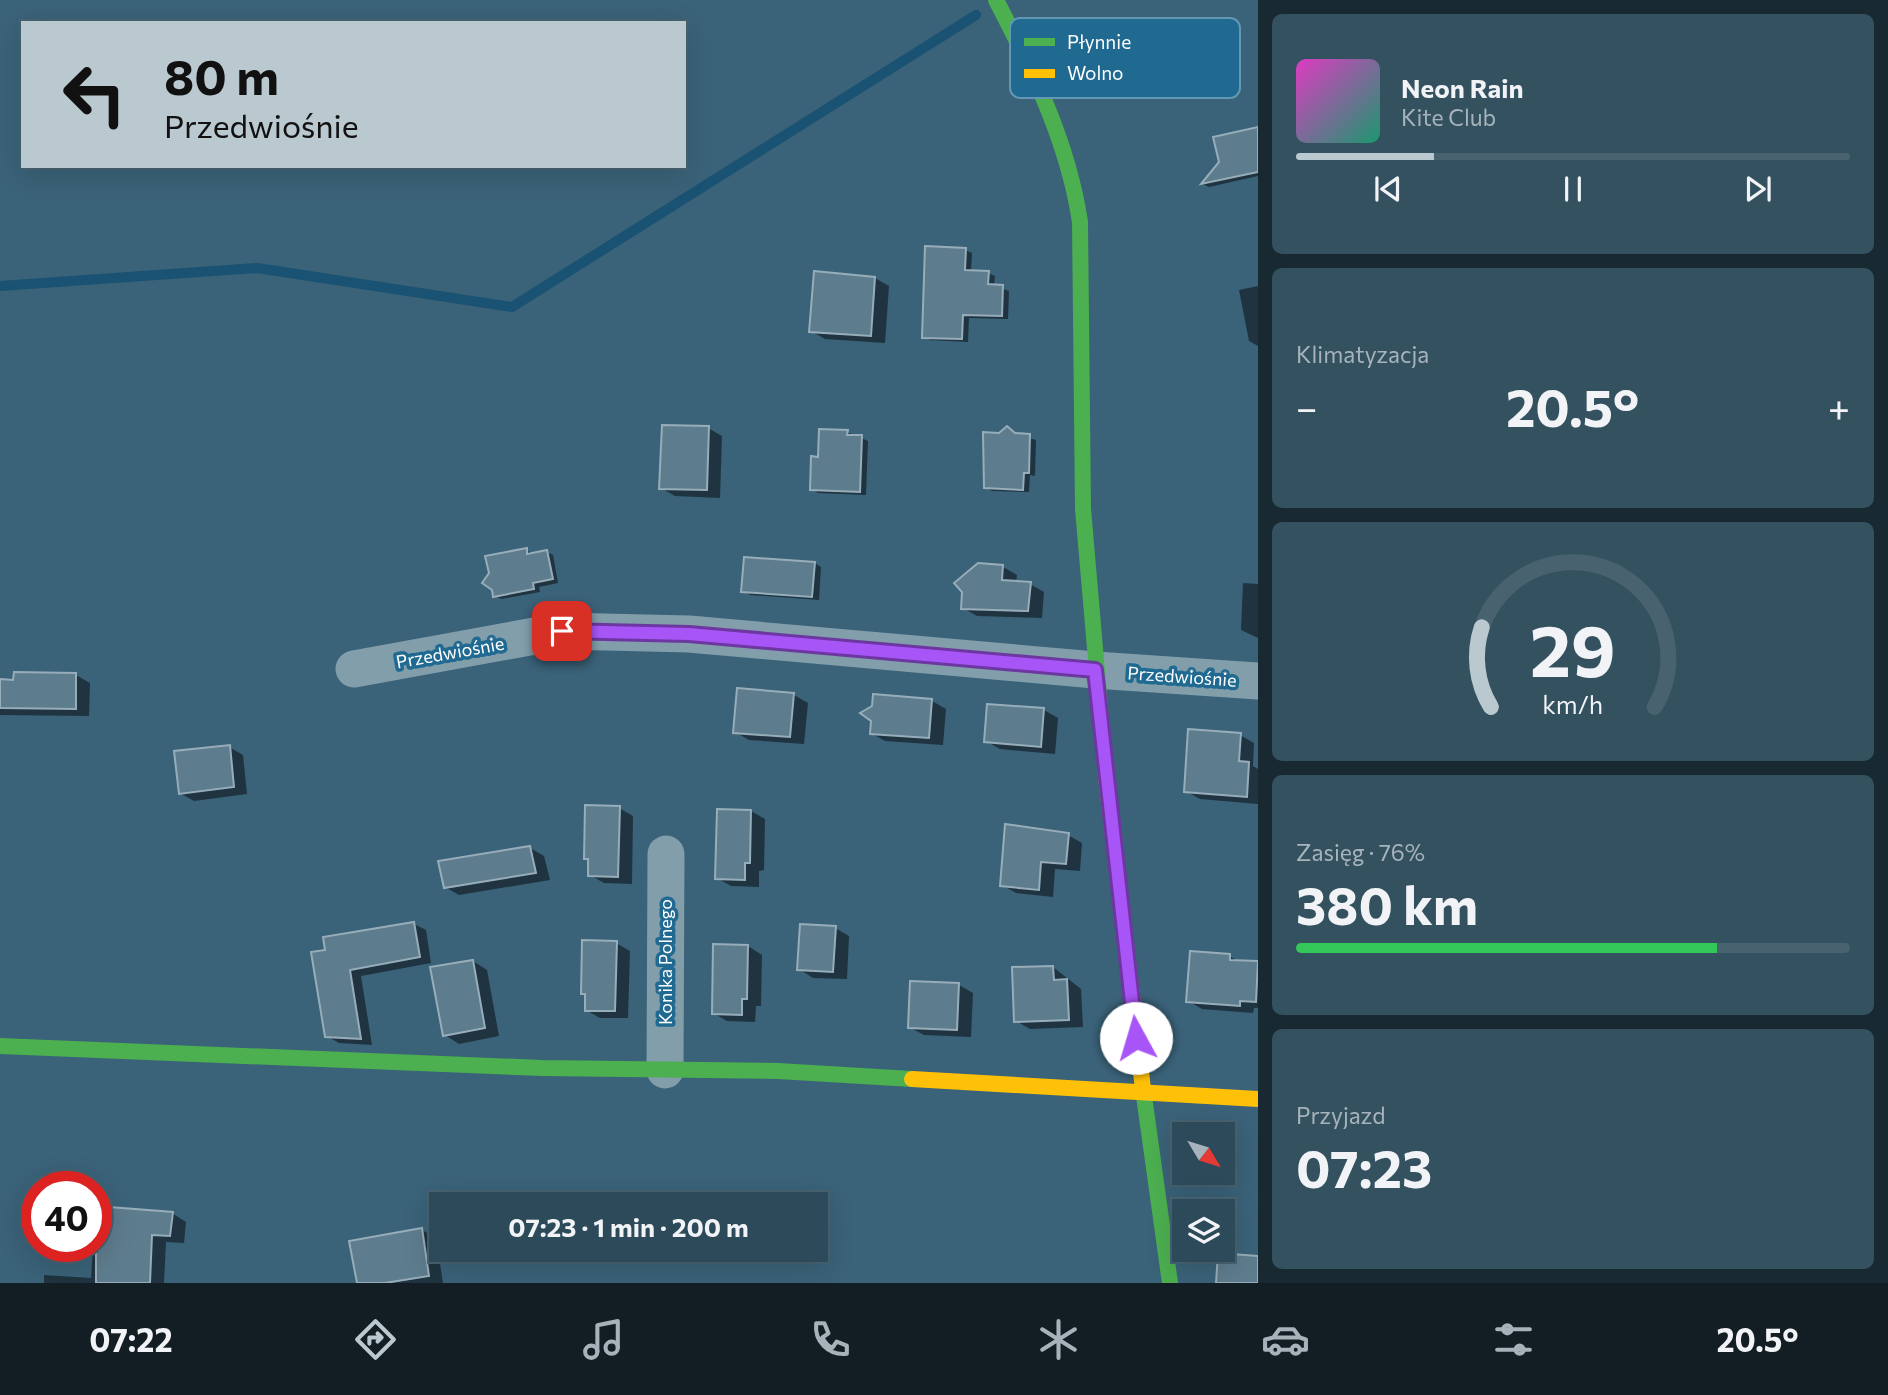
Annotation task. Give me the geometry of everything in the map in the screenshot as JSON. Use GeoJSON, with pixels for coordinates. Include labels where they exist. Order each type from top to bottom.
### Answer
{"type":"FeatureCollection","features":[{"type":"Feature","properties":{"kind":"street"},"geometry":{"type":"LineString","coordinates":[[996,0],[1010,29]]}},
{"type":"Feature","properties":{"kind":"street"},"geometry":{"type":"LineString","coordinates":[[1044,98],[1071,173],[1079,209],[1082,248],[1080,467],[1095,670],[1142,1091],[1170,1283]]}},
{"type":"Feature","properties":{"kind":"street","name":"Przedwiośnie"},"geometry":{"type":"LineString","coordinates":[[354,669],[562,631],[689,634],[1095,670],[1258,681]]}},
{"type":"Feature","properties":{"kind":"street","name":"Konika Polnego"},"geometry":{"type":"LineString","coordinates":[[665,1070],[666,854]]}},
{"type":"Feature","properties":{"kind":"street"},"geometry":{"type":"LineString","coordinates":[[0,1045],[501,1067],[778,1071],[1258,1099]]}},
{"type":"Feature","properties":{"kind":"building"},"geometry":{"type":"Polygon","coordinates":[[[1258,127],[1258,172],[1201,184],[1219,162],[1213,137],[1258,127]]]}},
{"type":"Feature","properties":{"kind":"building"},"geometry":{"type":"Polygon","coordinates":[[[925,246],[966,248],[965,270],[989,271],[988,284],[1003,285],[1002,316],[963,315],[962,339],[922,338],[925,246]]]}},
{"type":"Feature","properties":{"kind":"building"},"geometry":{"type":"Polygon","coordinates":[[[814,271],[875,277],[871,336],[809,332],[814,271]]]}},
{"type":"Feature","properties":{"kind":"building"},"geometry":{"type":"Polygon","coordinates":[[[662,425],[709,426],[707,490],[659,489],[662,425]]]}},
{"type":"Feature","properties":{"kind":"building"},"geometry":{"type":"Polygon","coordinates":[[[1007,426],[1015,433],[1030,434],[1029,473],[1024,473],[1023,490],[984,488],[983,432],[999,433],[1007,426]]]}},
{"type":"Feature","properties":{"kind":"building"},"geometry":{"type":"Polygon","coordinates":[[[819,429],[848,430],[847,435],[862,435],[860,492],[810,490],[811,456],[818,457],[819,429]]]}},
{"type":"Feature","properties":{"kind":"building"},"geometry":{"type":"Polygon","coordinates":[[[527,548],[527,554],[547,550],[553,579],[533,583],[534,589],[493,597],[492,590],[482,583],[489,573],[485,556],[527,548]]]}},
{"type":"Feature","properties":{"kind":"building"},"geometry":{"type":"Polygon","coordinates":[[[744,557],[815,562],[812,597],[741,592],[744,557]]]}},
{"type":"Feature","properties":{"kind":"building"},"geometry":{"type":"Polygon","coordinates":[[[978,563],[1003,565],[1002,580],[1031,582],[1028,611],[961,609],[962,592],[954,583],[978,563]]]}},
{"type":"Feature","properties":{"kind":"building"},"geometry":{"type":"Polygon","coordinates":[[[14,672],[76,673],[76,709],[0,708],[0,679],[13,680],[14,672]]]}},
{"type":"Feature","properties":{"kind":"building"},"geometry":{"type":"Polygon","coordinates":[[[737,688],[794,693],[790,737],[733,733],[737,688]]]}},
{"type":"Feature","properties":{"kind":"building"},"geometry":{"type":"Polygon","coordinates":[[[873,694],[932,699],[929,738],[870,734],[871,721],[860,713],[872,706],[873,694]]]}},
{"type":"Feature","properties":{"kind":"building"},"geometry":{"type":"Polygon","coordinates":[[[987,704],[1044,708],[1041,747],[984,742],[987,704]]]}},
{"type":"Feature","properties":{"kind":"building"},"geometry":{"type":"Polygon","coordinates":[[[1188,729],[1241,733],[1239,761],[1249,762],[1247,797],[1184,792],[1188,729]]]}},
{"type":"Feature","properties":{"kind":"building"},"geometry":{"type":"Polygon","coordinates":[[[230,745],[234,787],[179,794],[174,751],[230,745]]]}},
{"type":"Feature","properties":{"kind":"building"},"geometry":{"type":"Polygon","coordinates":[[[585,805],[620,806],[618,877],[588,876],[588,859],[584,859],[585,805]]]}},
{"type":"Feature","properties":{"kind":"building"},"geometry":{"type":"Polygon","coordinates":[[[717,809],[751,810],[750,863],[745,863],[745,880],[715,879],[717,809]]]}},
{"type":"Feature","properties":{"kind":"building"},"geometry":{"type":"Polygon","coordinates":[[[1005,824],[1069,833],[1066,864],[1041,862],[1039,890],[1000,886],[1005,824]]]}},
{"type":"Feature","properties":{"kind":"building"},"geometry":{"type":"Polygon","coordinates":[[[530,846],[536,873],[444,888],[438,861],[530,846]]]}},
{"type":"Feature","properties":{"kind":"building"},"geometry":{"type":"Polygon","coordinates":[[[414,922],[420,957],[350,970],[361,1039],[325,1037],[311,952],[325,950],[323,937],[414,922]]]}},
{"type":"Feature","properties":{"kind":"building"},"geometry":{"type":"Polygon","coordinates":[[[800,924],[836,926],[833,972],[797,970],[800,924]]]}},
{"type":"Feature","properties":{"kind":"building"},"geometry":{"type":"Polygon","coordinates":[[[582,940],[617,941],[615,1011],[585,1011],[585,994],[581,994],[582,940]]]}},
{"type":"Feature","properties":{"kind":"building"},"geometry":{"type":"Polygon","coordinates":[[[713,944],[748,945],[747,999],[742,999],[742,1015],[712,1014],[713,944]]]}},
{"type":"Feature","properties":{"kind":"building"},"geometry":{"type":"Polygon","coordinates":[[[1190,951],[1230,954],[1230,960],[1258,961],[1256,1002],[1240,1001],[1240,1006],[1186,1002],[1190,951]]]}},
{"type":"Feature","properties":{"kind":"building"},"geometry":{"type":"Polygon","coordinates":[[[473,960],[485,1028],[443,1036],[430,967],[473,960]]]}},
{"type":"Feature","properties":{"kind":"building"},"geometry":{"type":"Polygon","coordinates":[[[1053,966],[1054,980],[1067,979],[1069,1020],[1014,1022],[1012,967],[1053,966]]]}},
{"type":"Feature","properties":{"kind":"building"},"geometry":{"type":"Polygon","coordinates":[[[910,981],[959,983],[957,1030],[908,1028],[910,981]]]}},
{"type":"Feature","properties":{"kind":"building"},"geometry":{"type":"Polygon","coordinates":[[[112,1207],[173,1212],[170,1236],[152,1235],[150,1283],[96,1283],[96,1262],[112,1262],[112,1207]]]}},
{"type":"Feature","properties":{"kind":"building"},"geometry":{"type":"Polygon","coordinates":[[[422,1228],[429,1276],[385,1283],[357,1283],[349,1241],[422,1228]]]}},
{"type":"Feature","properties":{"kind":"building"},"geometry":{"type":"Polygon","coordinates":[[[1235,1254],[1258,1256],[1258,1283],[1216,1283],[1217,1262],[1235,1262],[1235,1254]]]}},
{"type":"Feature","properties":{"kind":"waterway"},"geometry":{"type":"LineString","coordinates":[[0,286],[257,268],[512,307],[976,15]]}},
{"type":"Feature","properties":{"kind":"traffic: fast"},"geometry":{"type":"LineString","coordinates":[[996,0],[1010,27]]}},
{"type":"Feature","properties":{"kind":"traffic: fast"},"geometry":{"type":"LineString","coordinates":[[1043,98],[1067,164],[1080,222],[1083,509],[1106,776]]}},
{"type":"Feature","properties":{"kind":"traffic: fast"},"geometry":{"type":"LineString","coordinates":[[0,1046],[542,1068],[778,1071],[912,1079]]}},
{"type":"Feature","properties":{"kind":"traffic: fast"},"geometry":{"type":"LineString","coordinates":[[1143,1089],[1170,1283]]}},
{"type":"Feature","properties":{"kind":"traffic: slow"},"geometry":{"type":"LineString","coordinates":[[1106,776],[1143,1089]]}},
{"type":"Feature","properties":{"kind":"traffic: slow"},"geometry":{"type":"LineString","coordinates":[[912,1079],[1258,1099]]}},
{"type":"Feature","properties":{"kind":"route"},"geometry":{"type":"LineString","coordinates":[[562,631],[689,634],[1095,670],[1136,1038]]}}]}
